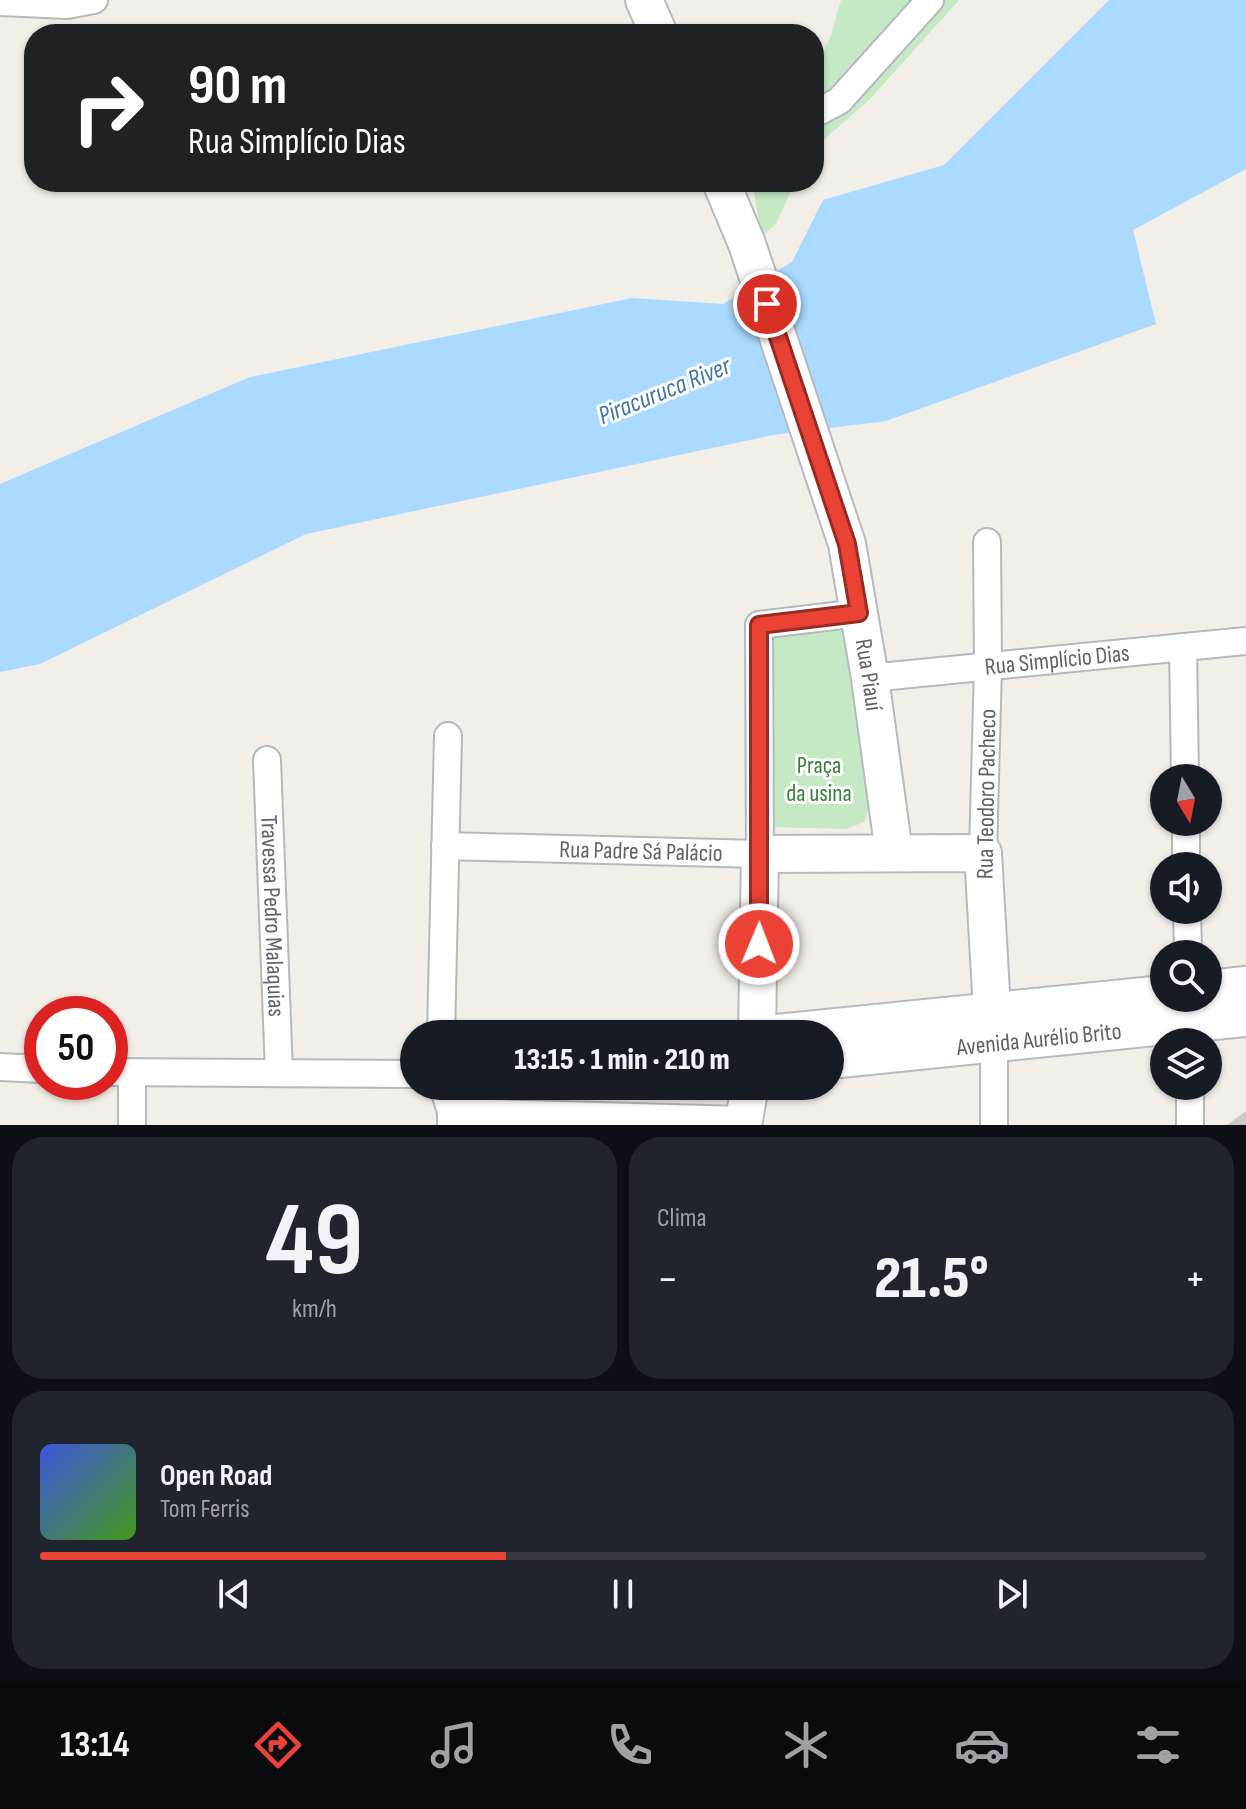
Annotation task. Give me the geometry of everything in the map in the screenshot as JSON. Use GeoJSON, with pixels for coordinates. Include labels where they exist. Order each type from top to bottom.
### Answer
{"type":"FeatureCollection","features":[{"type":"Feature","properties":{"kind":"main road"},"geometry":{"type":"LineString","coordinates":[[644,0],[655,24]]}},
{"type":"Feature","properties":{"kind":"main road","name":"Rua Piauí"},"geometry":{"type":"LineString","coordinates":[[725,192],[747,244],[847,544],[870,678],[894,853]]}},
{"type":"Feature","properties":{"kind":"main road","name":"Rua Padre Sá Palácio"},"geometry":{"type":"LineString","coordinates":[[760,854],[983,853]]}},
{"type":"Feature","properties":{"kind":"main road","name":"Rua Teodoro Pacheco"},"geometry":{"type":"LineString","coordinates":[[983,853],[993,1028]]}},
{"type":"Feature","properties":{"kind":"main road"},"geometry":{"type":"LineString","coordinates":[[757,1020],[760,854]]}},
{"type":"Feature","properties":{"kind":"main road"},"geometry":{"type":"LineString","coordinates":[[1222,988],[1246,985]]}},
{"type":"Feature","properties":{"kind":"main road","name":"Avenida Aurélio Brito"},"geometry":{"type":"LineString","coordinates":[[844,1057],[1150,997]]}},
{"type":"Feature","properties":{"kind":"main road","name":"Avenida Aurélio Brito"},"geometry":{"type":"LineString","coordinates":[[844,1032],[1246,1018]]}},
{"type":"Feature","properties":{"kind":"street"},"geometry":{"type":"LineString","coordinates":[[0,2],[67,5],[94,0]]}},
{"type":"Feature","properties":{"kind":"street"},"geometry":{"type":"LineString","coordinates":[[824,109],[839,101],[930,0]]}},
{"type":"Feature","properties":{"kind":"street","name":"Rua Teodoro Pacheco"},"geometry":{"type":"LineString","coordinates":[[983,853],[988,666],[987,542]]}},
{"type":"Feature","properties":{"kind":"street"},"geometry":{"type":"LineString","coordinates":[[760,854],[759,625],[859,613]]}},
{"type":"Feature","properties":{"kind":"street","name":"Rua Simplício Dias"},"geometry":{"type":"LineString","coordinates":[[870,678],[1246,641]]}},
{"type":"Feature","properties":{"kind":"street"},"geometry":{"type":"LineString","coordinates":[[1183,647],[1185,764]]}},
{"type":"Feature","properties":{"kind":"street"},"geometry":{"type":"LineString","coordinates":[[441,1020],[448,736]]}},
{"type":"Feature","properties":{"kind":"street","name":"Travessa Pedro Malaquias"},"geometry":{"type":"LineString","coordinates":[[267,760],[279,1073]]}},
{"type":"Feature","properties":{"kind":"street","name":"Rua Padre Sá Palácio"},"geometry":{"type":"LineString","coordinates":[[445,846],[760,854]]}},
{"type":"Feature","properties":{"kind":"street"},"geometry":{"type":"LineString","coordinates":[[993,1028],[994,1125]]}},
{"type":"Feature","properties":{"kind":"street"},"geometry":{"type":"LineString","coordinates":[[0,1067],[24,1068]]}},
{"type":"Feature","properties":{"kind":"street"},"geometry":{"type":"LineString","coordinates":[[128,1072],[400,1074]]}},
{"type":"Feature","properties":{"kind":"street"},"geometry":{"type":"LineString","coordinates":[[127,1100],[132,1125]]}},
{"type":"Feature","properties":{"kind":"street"},"geometry":{"type":"LineString","coordinates":[[1190,1100],[1190,1125]]}},
{"type":"Feature","properties":{"kind":"street"},"geometry":{"type":"LineString","coordinates":[[451,1119],[745,1110]]}},
{"type":"Feature","properties":{"kind":"green space"},"geometry":{"type":"Polygon","coordinates":[[[841,0],[959,0],[869,100],[824,139],[824,52],[841,0]]]}},
{"type":"Feature","properties":{"kind":"green space"},"geometry":{"type":"Polygon","coordinates":[[[754,192],[790,192],[776,224],[762,236],[754,192]]]}},
{"type":"Feature","properties":{"kind":"green space","name":"Praça da usina"},"geometry":{"type":"Polygon","coordinates":[[[845,626],[872,800],[864,822],[846,829],[771,827],[769,639],[845,626]]]}},
{"type":"Feature","properties":{"kind":"water","name":"Piracuruca River"},"geometry":{"type":"Polygon","coordinates":[[[1109,0],[1246,0],[1246,169],[1133,230],[1156,324],[886,421],[773,435],[306,534],[40,664],[0,672],[0,484],[250,377],[632,298],[723,304],[792,262],[823,200],[944,165],[1109,0]]]}},
{"type":"Feature","properties":{"kind":"building"},"geometry":{"type":"Polygon","coordinates":[[[1246,1111],[1246,1125],[1227,1125],[1246,1111]]]}},
{"type":"Feature","properties":{"kind":"route"},"geometry":{"type":"LineString","coordinates":[[759,944],[759,625],[859,613],[847,544],[767,304]]}}]}
